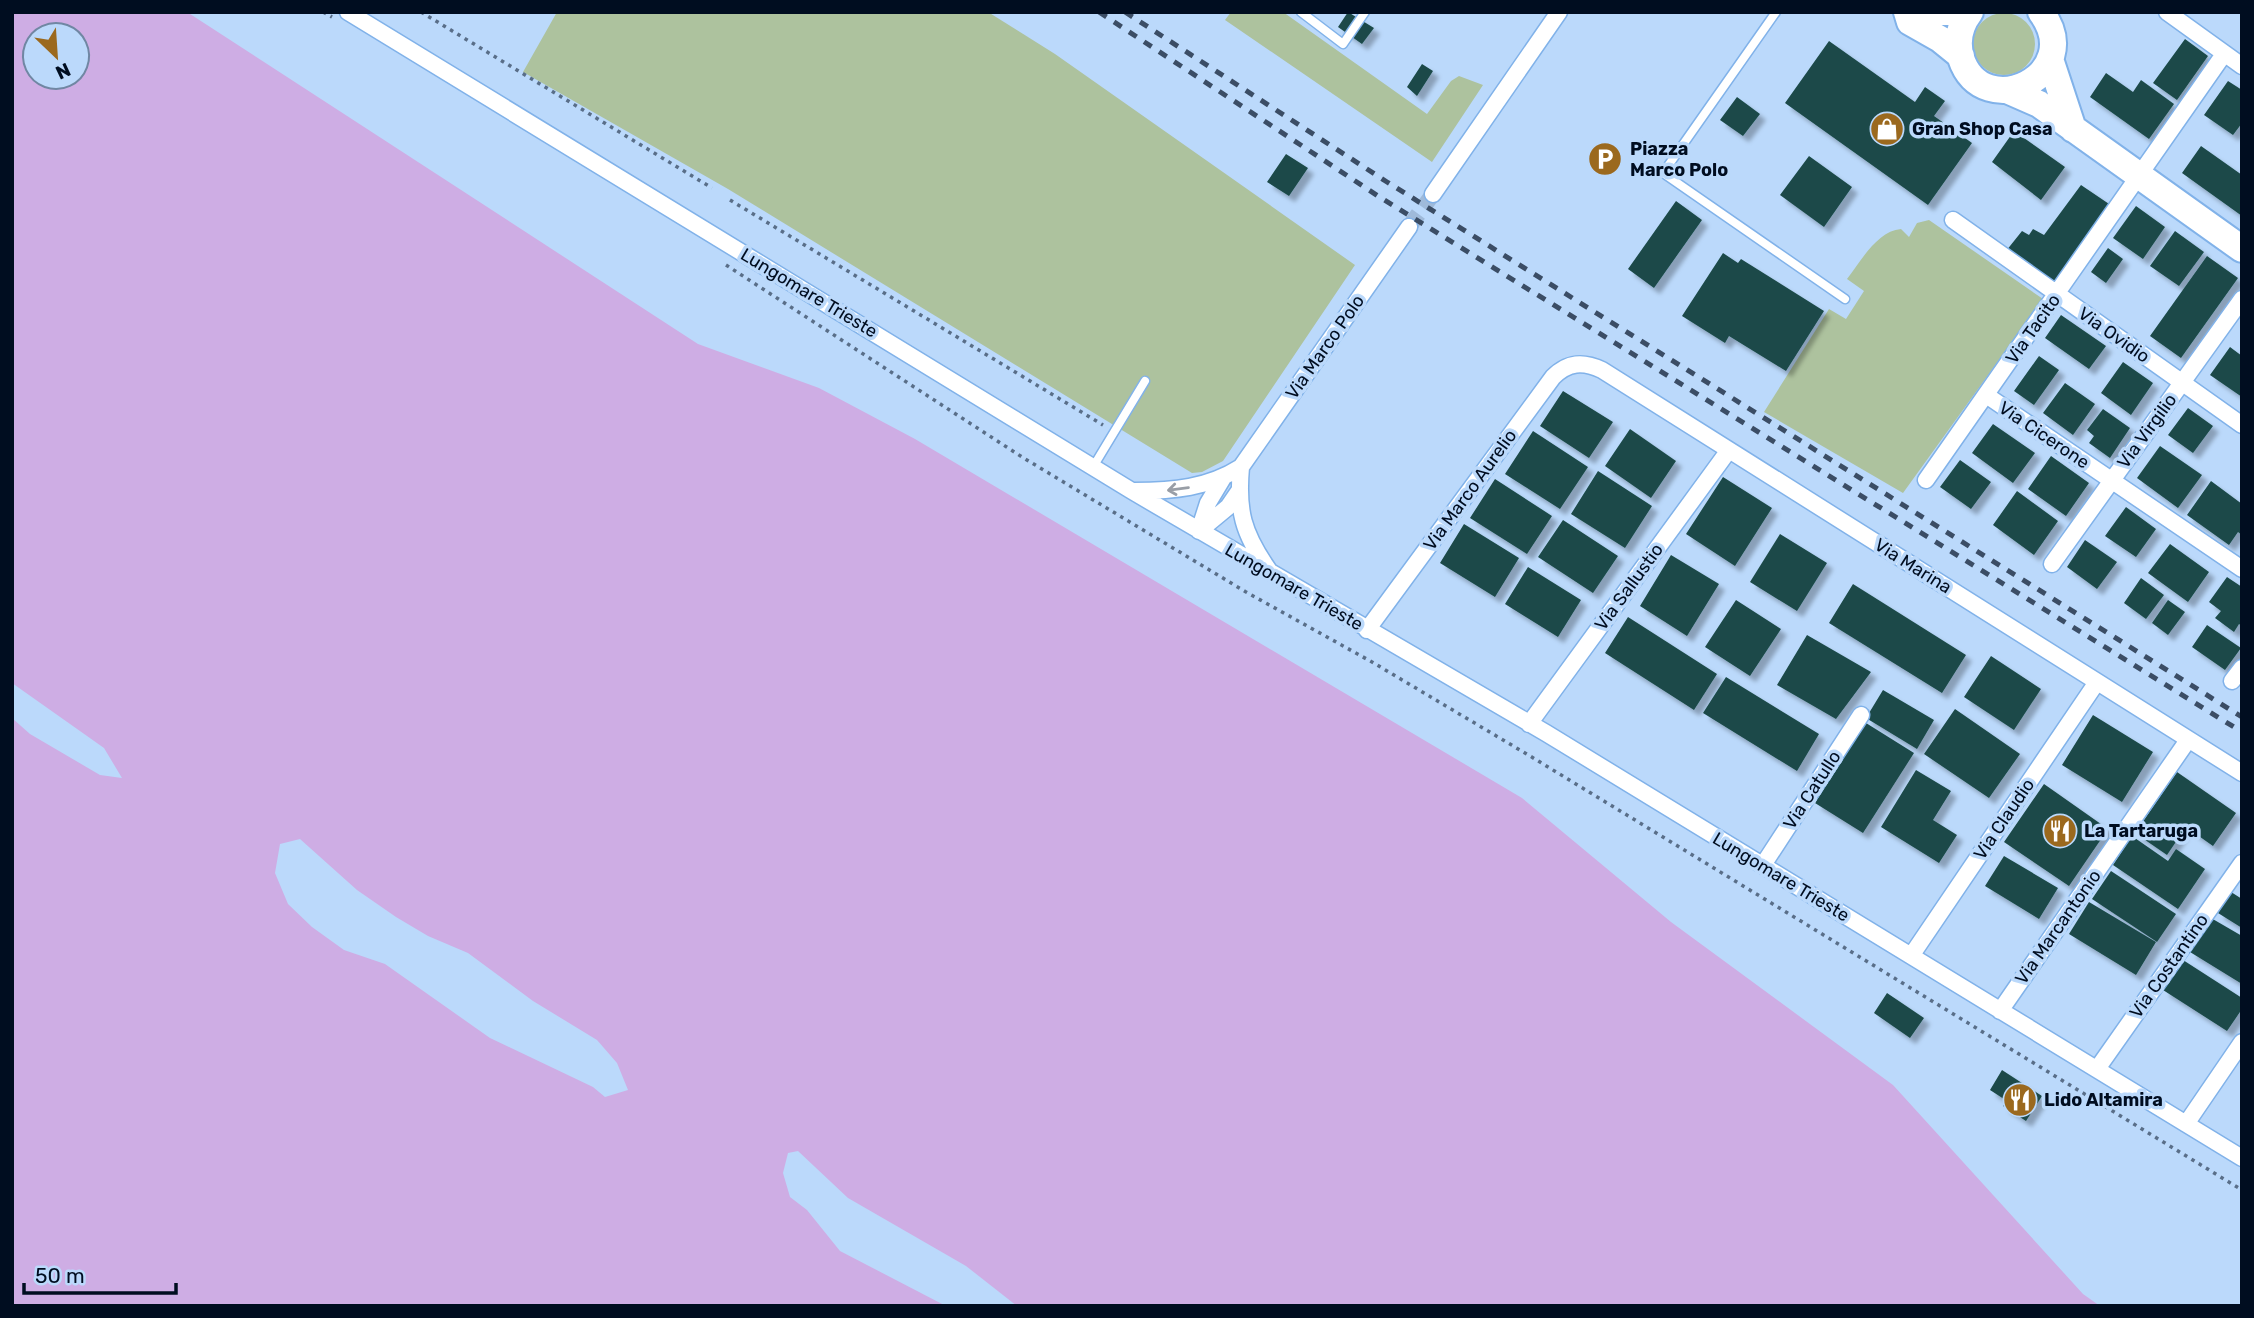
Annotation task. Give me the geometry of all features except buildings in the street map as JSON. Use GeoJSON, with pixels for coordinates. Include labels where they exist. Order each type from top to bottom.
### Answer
{"type":"FeatureCollection","features":[{"type":"Feature","properties":{"kind":"main road"},"geometry":{"type":"LineString","coordinates":[[1907,12],[1910,22],[1940,39],[1961,56]]}},
{"type":"Feature","properties":{"kind":"main road"},"geometry":{"type":"LineString","coordinates":[[1932,12],[1950,12]]}},
{"type":"Feature","properties":{"kind":"main road"},"geometry":{"type":"LineString","coordinates":[[1970,12],[1959,34],[1961,56],[1965,67],[1983,85],[2007,90],[2039,104],[2242,249]]}},
{"type":"Feature","properties":{"kind":"main road"},"geometry":{"type":"LineString","coordinates":[[2042,12],[2073,129]]}},
{"type":"Feature","properties":{"kind":"main road"},"geometry":{"type":"LineString","coordinates":[[2007,90],[2033,82],[2052,49],[2066,12]]}},
{"type":"Feature","properties":{"kind":"street","name":"Lungomare Trieste"},"geometry":{"type":"LineString","coordinates":[[348,12],[1132,491],[1529,724],[2242,1158]]}},
{"type":"Feature","properties":{"kind":"street"},"geometry":{"type":"LineString","coordinates":[[1433,194],[1559,12]]}},
{"type":"Feature","properties":{"kind":"street"},"geometry":{"type":"LineString","coordinates":[[2168,12],[2242,66]]}},
{"type":"Feature","properties":{"kind":"street","name":"Via Tacito"},"geometry":{"type":"LineString","coordinates":[[1926,480],[2140,178],[2224,54]]}},
{"type":"Feature","properties":{"kind":"street","name":"Via Ovidio"},"geometry":{"type":"LineString","coordinates":[[1953,220],[2242,425]]}},
{"type":"Feature","properties":{"kind":"street","name":"Via Marco Polo"},"geometry":{"type":"LineString","coordinates":[[1132,491],[1178,489],[1223,478],[1241,467],[1409,228]]}},
{"type":"Feature","properties":{"kind":"street","name":"Via Virgilio"},"geometry":{"type":"LineString","coordinates":[[2052,564],[2242,299]]}},
{"type":"Feature","properties":{"kind":"street","name":"Via Marina"},"geometry":{"type":"LineString","coordinates":[[1582,363],[1602,370],[2242,774]]}},
{"type":"Feature","properties":{"kind":"street","name":"Via Marco Aurelio"},"geometry":{"type":"LineString","coordinates":[[1367,630],[1553,377],[1565,367],[1582,363]]}},
{"type":"Feature","properties":{"kind":"street","name":"Via Cicerone"},"geometry":{"type":"LineString","coordinates":[[1986,395],[2242,569]]}},
{"type":"Feature","properties":{"kind":"street","name":"Via Sallustio"},"geometry":{"type":"LineString","coordinates":[[1529,724],[1729,450]]}},
{"type":"Feature","properties":{"kind":"street"},"geometry":{"type":"LineString","coordinates":[[1241,467],[1239,491],[1246,536],[1271,575]]}},
{"type":"Feature","properties":{"kind":"street","name":"Via Marco Polo"},"geometry":{"type":"LineString","coordinates":[[1199,531],[1208,503],[1223,478]]}},
{"type":"Feature","properties":{"kind":"street"},"geometry":{"type":"LineString","coordinates":[[1199,531],[1227,507],[1239,491]]}},
{"type":"Feature","properties":{"kind":"street","name":"Via Claudio"},"geometry":{"type":"LineString","coordinates":[[1911,956],[2097,682]]}},
{"type":"Feature","properties":{"kind":"street","name":"Via Catullo"},"geometry":{"type":"LineString","coordinates":[[1763,865],[1861,715]]}},
{"type":"Feature","properties":{"kind":"street","name":"Via Marcantonio"},"geometry":{"type":"LineString","coordinates":[[2000,1011],[2188,740]]}},
{"type":"Feature","properties":{"kind":"street","name":"Via Costantino"},"geometry":{"type":"LineString","coordinates":[[2097,1069],[2242,863]]}},
{"type":"Feature","properties":{"kind":"street"},"geometry":{"type":"LineString","coordinates":[[2186,1124],[2242,1042]]}},
{"type":"Feature","properties":{"kind":"lane"},"geometry":{"type":"LineString","coordinates":[[1301,12],[1343,44],[1365,12]]}},
{"type":"Feature","properties":{"kind":"lane"},"geometry":{"type":"LineString","coordinates":[[1776,12],[1663,173],[1845,299]]}},
{"type":"Feature","properties":{"kind":"lane"},"geometry":{"type":"LineString","coordinates":[[1093,467],[1145,382]]}},
{"type":"Feature","properties":{"kind":"path"},"geometry":{"type":"LineString","coordinates":[[421,12],[712,188]]}},
{"type":"Feature","properties":{"kind":"path"},"geometry":{"type":"LineString","coordinates":[[730,200],[1108,428]]}},
{"type":"Feature","properties":{"kind":"path","name":"Lungomare Trieste"},"geometry":{"type":"LineString","coordinates":[[734,273],[1022,457],[1245,592],[1530,755],[2242,1190]]}},
{"type":"Feature","properties":{"kind":"green space"},"geometry":{"type":"Polygon","coordinates":[[[557,12],[988,12],[1055,54],[1355,265],[1223,461],[1202,472],[1192,473],[728,189],[523,72],[557,12]]]}},
{"type":"Feature","properties":{"kind":"green space"},"geometry":{"type":"Polygon","coordinates":[[[1231,12],[1283,12],[1427,114],[1451,81],[1459,76],[1483,85],[1432,162],[1225,20],[1231,12]]]}},
{"type":"Feature","properties":{"kind":"green space"},"geometry":{"type":"Polygon","coordinates":[[[2004,13],[2026,22],[2035,44],[2026,66],[2004,75],[1982,66],[1973,44],[1982,22],[2004,13]]]}},
{"type":"Feature","properties":{"kind":"green space"},"geometry":{"type":"Polygon","coordinates":[[[1929,220],[2043,299],[1903,493],[1764,412],[1829,309],[1846,319],[1864,291],[1847,279],[1870,248],[1892,231],[1901,229],[1909,237],[1917,223],[1929,220]]]}},
{"type":"Feature","properties":{"kind":"shaded area"},"geometry":{"type":"Polygon","coordinates":[[[12,12],[187,12],[698,344],[819,388],[915,439],[1522,798],[1671,922],[1893,1085],[2083,1294],[2100,1306],[12,1306],[12,12]]]}},
{"type":"Feature","properties":{"kind":"pier"},"geometry":{"type":"Polygon","coordinates":[[[12,683],[104,748],[122,778],[100,775],[30,734],[12,718],[12,683]]]}},
{"type":"Feature","properties":{"kind":"pier"},"geometry":{"type":"Polygon","coordinates":[[[300,839],[357,890],[396,917],[428,936],[468,953],[533,1001],[597,1040],[617,1063],[628,1090],[605,1097],[593,1087],[490,1038],[385,964],[344,950],[312,927],[288,904],[275,873],[280,844],[300,839]]]}},
{"type":"Feature","properties":{"kind":"pier"},"geometry":{"type":"Polygon","coordinates":[[[798,1151],[848,1198],[966,1266],[1017,1306],[946,1306],[840,1251],[807,1210],[790,1197],[783,1173],[788,1153],[798,1151]]]}},
{"type":"Feature","properties":{"kind":"tunnel"},"geometry":{"type":"LineString","coordinates":[[1409,227],[1433,194]]}},
{"type":"Feature","properties":{"kind":"railway"},"geometry":{"type":"LineString","coordinates":[[1099,12],[1378,196],[2242,732]]}},
{"type":"Feature","properties":{"kind":"railway"},"geometry":{"type":"LineString","coordinates":[[1125,12],[1387,182],[2242,717]]}},
{"type":"Feature","properties":{"kind":"place","name":"Gran Shop Casa"},"geometry":{"type":"Point","coordinates":[1887,129]}},
{"type":"Feature","properties":{"kind":"place","name":"Piazza Marco Polo"},"geometry":{"type":"Point","coordinates":[1605,159]}},
{"type":"Feature","properties":{"kind":"place","name":"La Tartaruga"},"geometry":{"type":"Point","coordinates":[2060,831]}},
{"type":"Feature","properties":{"kind":"place","name":"Lido Altamira"},"geometry":{"type":"Point","coordinates":[2020,1100]}}]}
